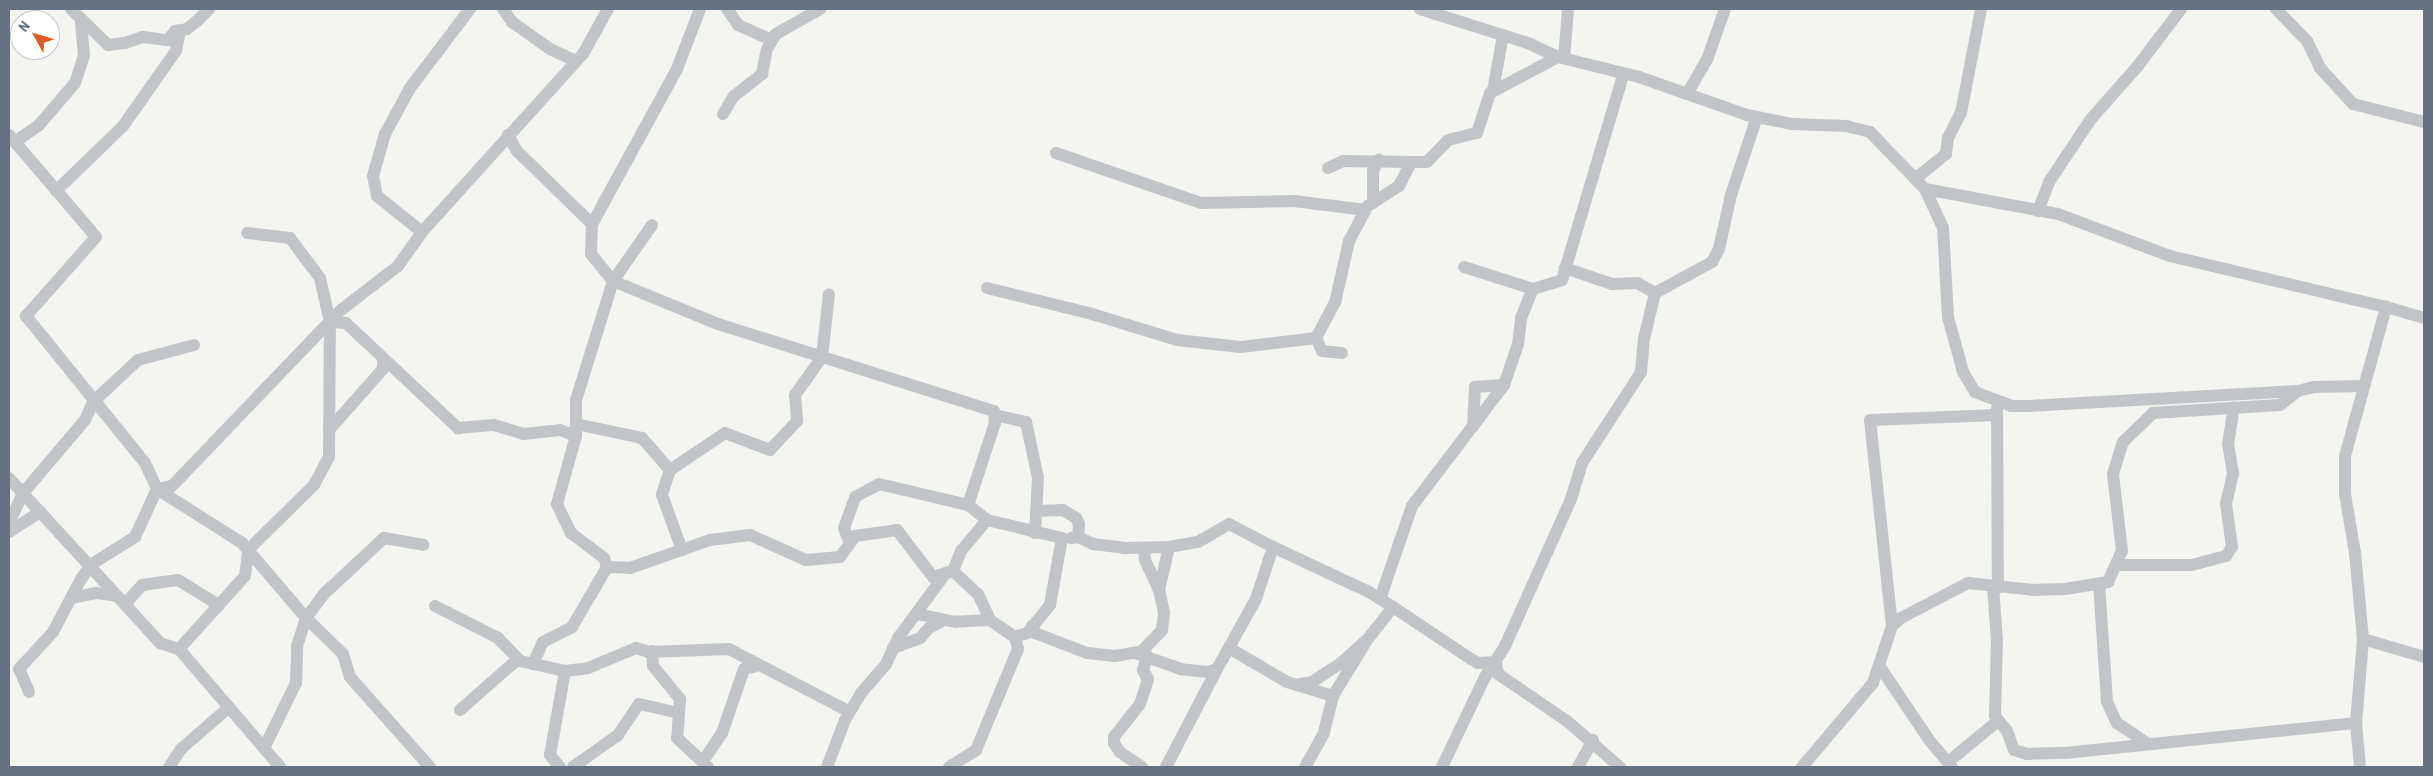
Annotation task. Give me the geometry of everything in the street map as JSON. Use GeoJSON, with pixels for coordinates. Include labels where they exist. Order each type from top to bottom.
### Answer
{"type":"FeatureCollection","features":[{"type":"Feature","properties":{"kind":"street"},"geometry":{"type":"LineString","coordinates":[[70,9],[108,45],[125,43],[142,37],[168,40],[180,30],[197,21],[209,9]]}},
{"type":"Feature","properties":{"kind":"street"},"geometry":{"type":"LineString","coordinates":[[422,232],[377,196],[373,176],[385,134],[410,88],[470,9]]}},
{"type":"Feature","properties":{"kind":"street"},"geometry":{"type":"LineString","coordinates":[[503,9],[512,22],[550,48],[576,61]]}},
{"type":"Feature","properties":{"kind":"street"},"geometry":{"type":"LineString","coordinates":[[157,489],[172,486],[330,322],[398,266],[422,232],[576,61],[608,9]]}},
{"type":"Feature","properties":{"kind":"street"},"geometry":{"type":"LineString","coordinates":[[700,9],[677,69],[592,224],[592,254],[613,281],[718,324],[994,411],[996,423],[968,505]]}},
{"type":"Feature","properties":{"kind":"street"},"geometry":{"type":"LineString","coordinates":[[727,9],[738,24],[771,40]]}},
{"type":"Feature","properties":{"kind":"street"},"geometry":{"type":"LineString","coordinates":[[723,114],[734,96],[762,74],[771,40],[820,9]]}},
{"type":"Feature","properties":{"kind":"street"},"geometry":{"type":"LineString","coordinates":[[1421,9],[1503,35],[1561,57],[1610,69],[1623,76],[1639,78],[1757,117],[1870,132],[1925,189],[1943,228],[1948,317],[1962,372],[1975,392],[1997,402],[2028,406],[2298,391],[2314,387],[2363,386]]}},
{"type":"Feature","properties":{"kind":"street"},"geometry":{"type":"LineString","coordinates":[[1561,57],[1568,9]]}},
{"type":"Feature","properties":{"kind":"street"},"geometry":{"type":"LineString","coordinates":[[1687,94],[1707,60],[1725,9]]}},
{"type":"Feature","properties":{"kind":"street"},"geometry":{"type":"LineString","coordinates":[[1915,179],[1946,154],[1948,138],[1961,113],[1981,9]]}},
{"type":"Feature","properties":{"kind":"street"},"geometry":{"type":"LineString","coordinates":[[2038,210],[2049,182],[2091,119],[2137,68],[2181,9]]}},
{"type":"Feature","properties":{"kind":"street"},"geometry":{"type":"LineString","coordinates":[[2276,9],[2307,41],[2320,68],[2353,104],[2424,122]]}},
{"type":"Feature","properties":{"kind":"street"},"geometry":{"type":"LineString","coordinates":[[82,21],[84,56],[75,83],[39,125],[12,138],[96,237],[26,316],[93,402],[145,463],[157,489],[242,543],[306,618],[343,654],[350,677],[430,767]]}},
{"type":"Feature","properties":{"kind":"street"},"geometry":{"type":"LineString","coordinates":[[56,192],[123,126],[176,51],[180,30]]}},
{"type":"Feature","properties":{"kind":"street"},"geometry":{"type":"LineString","coordinates":[[1328,168],[1343,160],[1379,159],[1427,162],[1448,140],[1478,133],[1493,91],[1503,35]]}},
{"type":"Feature","properties":{"kind":"street"},"geometry":{"type":"LineString","coordinates":[[1493,91],[1561,57]]}},
{"type":"Feature","properties":{"kind":"street"},"geometry":{"type":"LineString","coordinates":[[1464,267],[1532,289],[1562,280],[1623,76]]}},
{"type":"Feature","properties":{"kind":"street"},"geometry":{"type":"LineString","coordinates":[[1442,767],[1485,677],[1496,662],[1571,499],[1582,463],[1641,372],[1644,339],[1655,293],[1712,262],[1719,249],[1732,195],[1757,117]]}},
{"type":"Feature","properties":{"kind":"street"},"geometry":{"type":"LineString","coordinates":[[508,135],[517,151],[592,224]]}},
{"type":"Feature","properties":{"kind":"street"},"geometry":{"type":"LineString","coordinates":[[1056,153],[1201,203],[1294,201],[1369,206],[1399,186],[1411,162]]}},
{"type":"Feature","properties":{"kind":"street"},"geometry":{"type":"LineString","coordinates":[[1316,338],[1335,303],[1349,241],[1369,206],[1373,170],[1379,159]]}},
{"type":"Feature","properties":{"kind":"street"},"geometry":{"type":"LineString","coordinates":[[1925,189],[2058,214],[2170,256],[2386,307],[2424,318]]}},
{"type":"Feature","properties":{"kind":"street"},"geometry":{"type":"LineString","coordinates":[[532,664],[543,642],[572,627],[607,567],[604,558],[571,533],[557,504],[576,430],[576,400],[613,281],[652,225]]}},
{"type":"Feature","properties":{"kind":"street"},"geometry":{"type":"LineString","coordinates":[[179,649],[245,576],[248,550],[314,485],[328,457],[330,322],[320,278],[290,238],[247,233]]}},
{"type":"Feature","properties":{"kind":"street"},"geometry":{"type":"LineString","coordinates":[[1565,268],[1612,284],[1638,284],[1655,293]]}},
{"type":"Feature","properties":{"kind":"street"},"geometry":{"type":"LineString","coordinates":[[987,288],[1092,314],[1177,340],[1241,347],[1316,338]]}},
{"type":"Feature","properties":{"kind":"street"},"geometry":{"type":"LineString","coordinates":[[1380,599],[1412,506],[1504,385],[1518,344],[1521,318],[1532,289]]}},
{"type":"Feature","properties":{"kind":"street"},"geometry":{"type":"LineString","coordinates":[[682,550],[662,495],[670,470],[725,433],[770,450],[797,420],[795,395],[822,357],[829,294]]}},
{"type":"Feature","properties":{"kind":"street"},"geometry":{"type":"LineString","coordinates":[[2360,767],[2356,723],[2363,639],[2355,553],[2346,494],[2345,456],[2386,307]]}},
{"type":"Feature","properties":{"kind":"street"},"geometry":{"type":"LineString","coordinates":[[330,322],[346,323],[383,360],[458,428],[494,425],[523,434],[576,430],[642,438],[670,470]]}},
{"type":"Feature","properties":{"kind":"street"},"geometry":{"type":"LineString","coordinates":[[1316,338],[1322,351],[1342,353]]}},
{"type":"Feature","properties":{"kind":"street"},"geometry":{"type":"LineString","coordinates":[[9,523],[23,493],[85,420],[93,402],[138,360],[194,345]]}},
{"type":"Feature","properties":{"kind":"street"},"geometry":{"type":"LineString","coordinates":[[329,430],[383,369],[383,360]]}},
{"type":"Feature","properties":{"kind":"street"},"geometry":{"type":"LineString","coordinates":[[1473,426],[1475,387],[1504,385]]}},
{"type":"Feature","properties":{"kind":"street"},"geometry":{"type":"LineString","coordinates":[[1892,626],[1901,618],[1968,583],[1995,588],[2065,589],[2108,582],[2122,551],[2114,474],[2123,442],[2153,413],[2280,405],[2298,391]]}},
{"type":"Feature","properties":{"kind":"street"},"geometry":{"type":"LineString","coordinates":[[1997,402],[1995,588],[1997,640],[1995,716],[2014,750],[2027,754],[2356,723]]}},
{"type":"Feature","properties":{"kind":"street"},"geometry":{"type":"LineString","coordinates":[[2116,565],[2192,565],[2226,556],[2232,547],[2226,504],[2233,474],[2228,444],[2234,407]]}},
{"type":"Feature","properties":{"kind":"street"},"geometry":{"type":"LineString","coordinates":[[1802,767],[1860,702],[1880,667],[1892,626],[1870,420],[1997,415]]}},
{"type":"Feature","properties":{"kind":"street"},"geometry":{"type":"LineString","coordinates":[[995,416],[1026,422],[1038,478],[1035,533]]}},
{"type":"Feature","properties":{"kind":"street"},"geometry":{"type":"LineString","coordinates":[[9,478],[160,643],[179,649],[227,708],[265,746],[280,767]]}},
{"type":"Feature","properties":{"kind":"street"},"geometry":{"type":"LineString","coordinates":[[850,543],[844,528],[855,497],[879,484],[968,505],[987,520],[1035,533],[1062,538],[1078,537],[1093,544],[1144,548],[1169,547],[1198,542],[1229,524],[1380,599],[1478,663],[1496,662]]}},
{"type":"Feature","properties":{"kind":"street"},"geometry":{"type":"LineString","coordinates":[[29,692],[19,669],[53,632],[90,567],[135,537],[157,489]]}},
{"type":"Feature","properties":{"kind":"street"},"geometry":{"type":"LineString","coordinates":[[1036,511],[1063,510],[1076,518],[1078,537]]}},
{"type":"Feature","properties":{"kind":"street"},"geometry":{"type":"LineString","coordinates":[[9,532],[40,512]]}},
{"type":"Feature","properties":{"kind":"street"},"geometry":{"type":"LineString","coordinates":[[827,767],[850,712],[861,693],[886,664],[893,648],[950,572],[961,551],[987,520]]}},
{"type":"Feature","properties":{"kind":"street"},"geometry":{"type":"LineString","coordinates":[[607,567],[630,568],[710,540],[750,535],[806,560],[840,557],[855,536],[897,530],[933,577],[950,572]]}},
{"type":"Feature","properties":{"kind":"street"},"geometry":{"type":"LineString","coordinates":[[265,746],[296,683],[297,646],[306,618],[325,593],[384,538],[423,545]]}},
{"type":"Feature","properties":{"kind":"street"},"geometry":{"type":"LineString","coordinates":[[1015,638],[1027,633],[1050,605],[1062,538]]}},
{"type":"Feature","properties":{"kind":"street"},"geometry":{"type":"LineString","coordinates":[[1159,590],[1169,547]]}},
{"type":"Feature","properties":{"kind":"street"},"geometry":{"type":"LineString","coordinates":[[1166,767],[1256,599],[1273,547]]}},
{"type":"Feature","properties":{"kind":"street"},"geometry":{"type":"LineString","coordinates":[[1142,767],[1120,752],[1114,743],[1114,737],[1140,704],[1148,679],[1142,670],[1142,651],[1162,630],[1164,613],[1159,590],[1144,560],[1144,548]]}},
{"type":"Feature","properties":{"kind":"street"},"geometry":{"type":"LineString","coordinates":[[949,767],[976,750],[1018,649],[1015,638],[990,620],[978,594],[950,572]]}},
{"type":"Feature","properties":{"kind":"street"},"geometry":{"type":"LineString","coordinates":[[121,600],[142,585],[178,580],[219,605]]}},
{"type":"Feature","properties":{"kind":"street"},"geometry":{"type":"LineString","coordinates":[[2100,584],[2107,702],[2117,723],[2147,743]]}},
{"type":"Feature","properties":{"kind":"street"},"geometry":{"type":"LineString","coordinates":[[71,598],[96,593],[121,600]]}},
{"type":"Feature","properties":{"kind":"street"},"geometry":{"type":"LineString","coordinates":[[435,606],[498,638],[518,659],[532,664],[565,671],[588,668],[636,648],[652,651],[729,649],[756,666],[850,712]]}},
{"type":"Feature","properties":{"kind":"street"},"geometry":{"type":"LineString","coordinates":[[1305,767],[1324,733],[1333,696],[1367,640],[1392,607]]}},
{"type":"Feature","properties":{"kind":"street"},"geometry":{"type":"LineString","coordinates":[[917,614],[944,620],[990,620]]}},
{"type":"Feature","properties":{"kind":"street"},"geometry":{"type":"LineString","coordinates":[[893,648],[920,638],[929,628],[944,620]]}},
{"type":"Feature","properties":{"kind":"street"},"geometry":{"type":"LineString","coordinates":[[1032,626],[1035,634],[1087,654],[1141,655],[1182,669],[1217,669]]}},
{"type":"Feature","properties":{"kind":"street"},"geometry":{"type":"LineString","coordinates":[[2363,639],[2424,657]]}},
{"type":"Feature","properties":{"kind":"street"},"geometry":{"type":"LineString","coordinates":[[1298,684],[1312,682],[1333,669],[1367,640]]}},
{"type":"Feature","properties":{"kind":"street"},"geometry":{"type":"LineString","coordinates":[[1229,648],[1287,682],[1333,696]]}},
{"type":"Feature","properties":{"kind":"street"},"geometry":{"type":"LineString","coordinates":[[652,651],[653,666],[680,699],[677,738],[706,764],[722,733],[744,669],[756,666]]}},
{"type":"Feature","properties":{"kind":"street"},"geometry":{"type":"LineString","coordinates":[[460,710],[518,659]]}},
{"type":"Feature","properties":{"kind":"street"},"geometry":{"type":"LineString","coordinates":[[1496,662],[1498,674],[1593,740],[1620,767]]}},
{"type":"Feature","properties":{"kind":"street"},"geometry":{"type":"LineString","coordinates":[[1880,667],[1950,765],[1998,721]]}},
{"type":"Feature","properties":{"kind":"street"},"geometry":{"type":"LineString","coordinates":[[560,767],[550,755],[565,671]]}},
{"type":"Feature","properties":{"kind":"street"},"geometry":{"type":"LineString","coordinates":[[573,767],[618,735],[639,704],[679,713]]}},
{"type":"Feature","properties":{"kind":"street"},"geometry":{"type":"LineString","coordinates":[[169,767],[182,749],[227,708]]}},
{"type":"Feature","properties":{"kind":"street"},"geometry":{"type":"LineString","coordinates":[[1578,767],[1593,740]]}}]}
